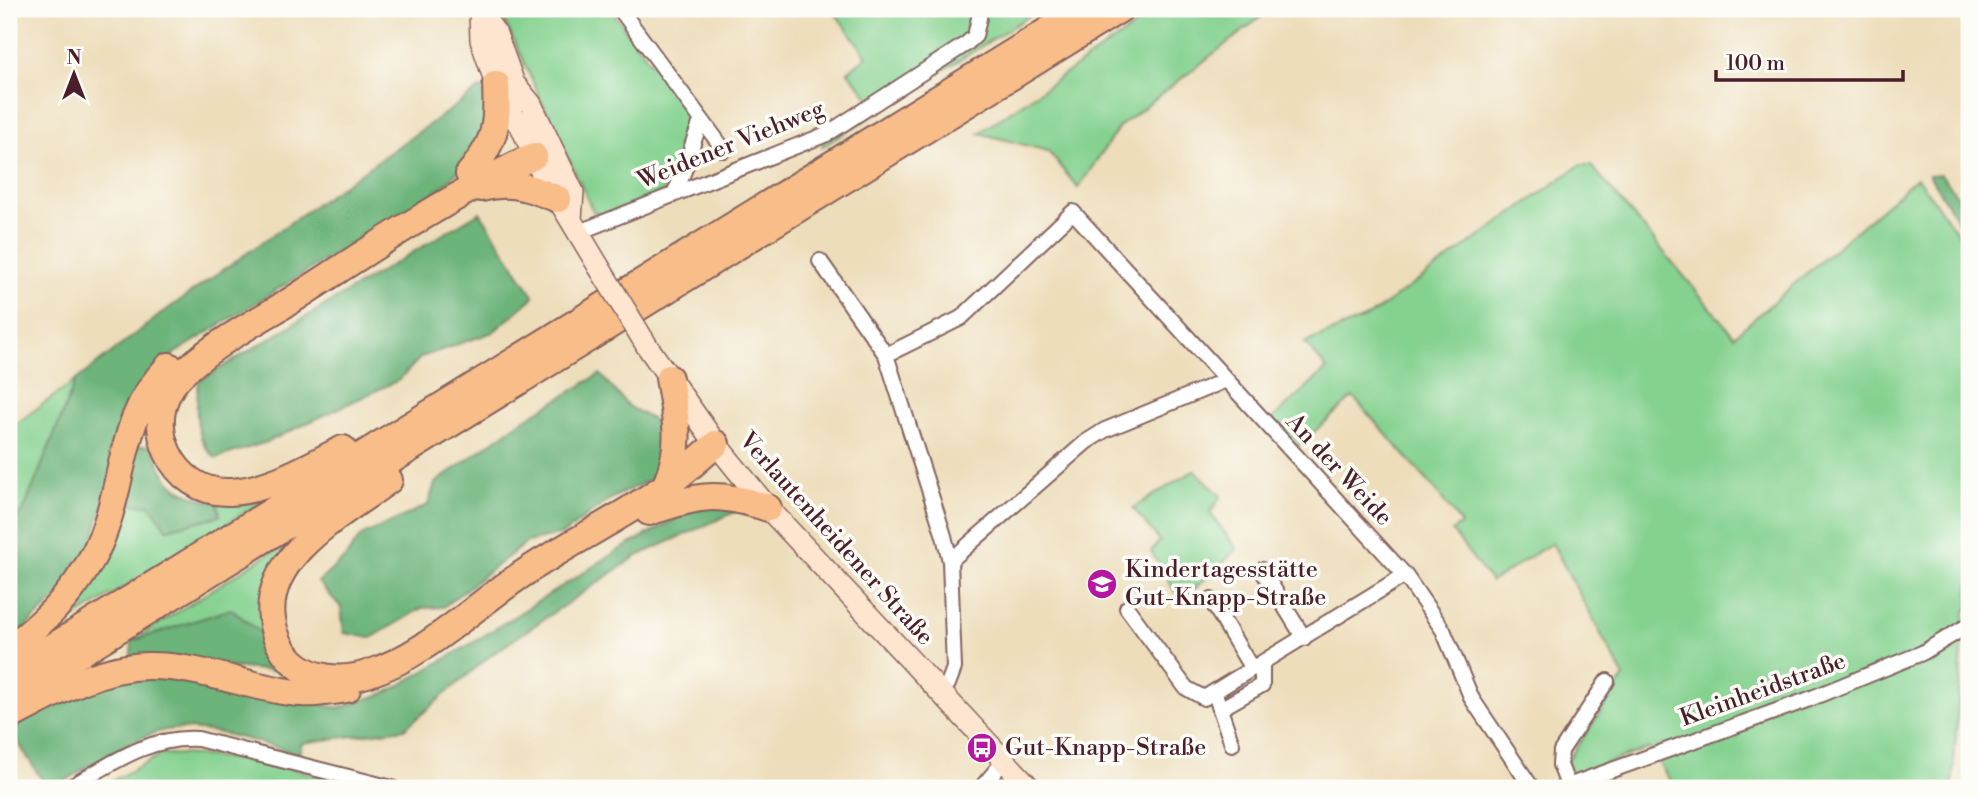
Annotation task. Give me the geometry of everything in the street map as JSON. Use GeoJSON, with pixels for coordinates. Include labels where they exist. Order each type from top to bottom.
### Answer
{"type":"FeatureCollection","features":[{"type":"Feature","properties":{"kind":"highway"},"geometry":{"type":"LineString","coordinates":[[9,674],[1083,9]]}},
{"type":"Feature","properties":{"kind":"highway"},"geometry":{"type":"LineString","coordinates":[[9,697],[1120,9]]}},
{"type":"Feature","properties":{"kind":"highway"},"geometry":{"type":"LineString","coordinates":[[469,174],[491,145],[507,85]]}},
{"type":"Feature","properties":{"kind":"highway"},"geometry":{"type":"LineString","coordinates":[[403,430],[344,449],[267,484],[219,492],[191,481],[181,472],[166,452],[160,429],[164,400],[177,380],[194,363],[449,198],[527,142]]}},
{"type":"Feature","properties":{"kind":"highway"},"geometry":{"type":"LineString","coordinates":[[9,649],[64,599],[94,556],[104,531],[133,419],[150,388],[163,373],[197,343],[469,174],[527,142]]}},
{"type":"Feature","properties":{"kind":"highway"},"geometry":{"type":"LineString","coordinates":[[449,198],[506,183],[569,217]]}},
{"type":"Feature","properties":{"kind":"highway"},"geometry":{"type":"LineString","coordinates":[[666,485],[676,462],[679,442],[669,378]]}},
{"type":"Feature","properties":{"kind":"highway"},"geometry":{"type":"LineString","coordinates":[[458,418],[397,474],[301,547],[286,564],[273,595],[272,621],[281,646],[300,667],[321,677],[353,678],[400,660],[439,637],[525,572],[721,451]]}},
{"type":"Feature","properties":{"kind":"highway"},"geometry":{"type":"LineString","coordinates":[[9,717],[75,684],[111,672],[146,666],[182,668],[290,692],[312,693],[363,686],[391,675],[649,512],[721,451]]}},
{"type":"Feature","properties":{"kind":"highway"},"geometry":{"type":"LineString","coordinates":[[649,512],[690,499],[720,495],[768,508]]}},
{"type":"Feature","properties":{"kind":"main road","name":"Verlautenheidener Straße"},"geometry":{"type":"LineString","coordinates":[[479,11],[481,40],[507,85],[508,111],[599,267],[669,378],[721,451],[768,508],[1030,788]]}},
{"type":"Feature","properties":{"kind":"main road"},"geometry":{"type":"LineString","coordinates":[[507,85],[531,104],[573,192],[569,217]]}},
{"type":"Feature","properties":{"kind":"street"},"geometry":{"type":"LineString","coordinates":[[620,9],[724,150]]}},
{"type":"Feature","properties":{"kind":"street","name":"Weidener Viehweg"},"geometry":{"type":"LineString","coordinates":[[569,217],[674,192],[827,134],[966,44],[975,36],[981,9]]}},
{"type":"Feature","properties":{"kind":"street"},"geometry":{"type":"LineString","coordinates":[[674,192],[683,178],[694,136],[702,120]]}},
{"type":"Feature","properties":{"kind":"street","name":"An der Weide"},"geometry":{"type":"LineString","coordinates":[[887,355],[961,318],[1073,212],[1224,381],[1405,575],[1443,631],[1472,699],[1532,788]]}},
{"type":"Feature","properties":{"kind":"street"},"geometry":{"type":"LineString","coordinates":[[820,261],[887,355],[950,561],[954,668],[948,684],[940,692]]}},
{"type":"Feature","properties":{"kind":"street"},"geometry":{"type":"LineString","coordinates":[[950,561],[1086,442],[1105,430],[1224,381]]}},
{"type":"Feature","properties":{"kind":"street"},"geometry":{"type":"LineString","coordinates":[[1262,570],[1304,638]]}},
{"type":"Feature","properties":{"kind":"street"},"geometry":{"type":"LineString","coordinates":[[1127,608],[1186,688],[1204,698],[1405,575]]}},
{"type":"Feature","properties":{"kind":"street"},"geometry":{"type":"LineString","coordinates":[[1211,600],[1257,666],[1262,685],[1220,709]]}},
{"type":"Feature","properties":{"kind":"street","name":"Kleinheidstraße"},"geometry":{"type":"LineString","coordinates":[[1608,681],[1561,751],[1560,765],[1566,787],[1807,700],[1922,653],[1969,625]]}},
{"type":"Feature","properties":{"kind":"street"},"geometry":{"type":"LineString","coordinates":[[1215,692],[1232,744]]}},
{"type":"Feature","properties":{"kind":"street"},"geometry":{"type":"LineString","coordinates":[[69,788],[135,751],[172,737],[198,738],[392,788]]}},
{"type":"Feature","properties":{"kind":"street"},"geometry":{"type":"LineString","coordinates":[[981,788],[1004,761]]}},
{"type":"Feature","properties":{"kind":"green space"},"geometry":{"type":"Polygon","coordinates":[[[499,9],[610,9],[684,106],[689,119],[677,179],[665,191],[617,210],[598,214],[593,211],[499,9]]]}},
{"type":"Feature","properties":{"kind":"green space"},"geometry":{"type":"Polygon","coordinates":[[[832,9],[963,9],[974,24],[975,9],[1040,9],[822,147],[824,132],[872,101],[848,72],[867,56],[832,9]]]}},
{"type":"Feature","properties":{"kind":"green space"},"geometry":{"type":"Polygon","coordinates":[[[1160,9],[1271,9],[1119,127],[1078,188],[1048,151],[979,133],[1160,9]]]}},
{"type":"Feature","properties":{"kind":"green space"},"geometry":{"type":"Polygon","coordinates":[[[481,88],[491,109],[484,147],[441,188],[175,353],[133,396],[93,540],[67,589],[9,642],[9,522],[23,512],[76,380],[165,311],[481,88]]]}},
{"type":"Feature","properties":{"kind":"green space"},"geometry":{"type":"Polygon","coordinates":[[[1580,165],[1591,165],[1734,336],[1917,178],[1969,248],[1969,607],[1965,612],[1952,788],[1675,788],[1649,748],[1573,775],[1566,763],[1624,677],[1552,543],[1491,582],[1452,531],[1461,524],[1434,488],[1353,397],[1297,447],[1272,419],[1327,369],[1305,343],[1369,316],[1580,165]]]}},
{"type":"Feature","properties":{"kind":"green space"},"geometry":{"type":"Polygon","coordinates":[[[1941,174],[1969,211],[1969,238],[1929,175],[1941,174]]]}},
{"type":"Feature","properties":{"kind":"green space"},"geometry":{"type":"Polygon","coordinates":[[[480,212],[534,297],[493,332],[421,357],[399,380],[267,442],[216,458],[209,451],[198,423],[199,381],[480,212]]]}},
{"type":"Feature","properties":{"kind":"green space"},"geometry":{"type":"Polygon","coordinates":[[[600,374],[628,406],[655,421],[669,448],[650,480],[610,499],[563,534],[527,542],[443,607],[422,608],[371,638],[344,633],[341,607],[318,582],[345,558],[361,536],[428,505],[435,483],[520,422],[600,374]]]}},
{"type":"Feature","properties":{"kind":"green space"},"geometry":{"type":"Polygon","coordinates":[[[76,380],[23,512],[9,522],[9,429],[76,380]]]}},
{"type":"Feature","properties":{"kind":"green space"},"geometry":{"type":"Polygon","coordinates":[[[134,446],[152,446],[168,480],[182,491],[218,503],[220,516],[167,529],[150,505],[120,504],[134,446]]]}},
{"type":"Feature","properties":{"kind":"green space"},"geometry":{"type":"Polygon","coordinates":[[[1195,470],[1221,496],[1210,513],[1237,549],[1181,602],[1151,551],[1160,541],[1133,508],[1195,470]]]}},
{"type":"Feature","properties":{"kind":"green space"},"geometry":{"type":"Polygon","coordinates":[[[288,486],[64,624],[120,504],[150,504],[220,515],[218,503],[288,486]]]}},
{"type":"Feature","properties":{"kind":"green space"},"geometry":{"type":"Polygon","coordinates":[[[721,505],[735,512],[637,556],[491,655],[404,729],[302,743],[299,754],[203,730],[160,731],[128,744],[53,788],[47,788],[11,731],[64,694],[120,675],[175,675],[339,708],[388,692],[474,642],[619,550],[692,510],[721,505]]]}},
{"type":"Feature","properties":{"kind":"green space"},"geometry":{"type":"Polygon","coordinates":[[[301,533],[279,563],[274,650],[132,641],[301,533]]]}},
{"type":"Feature","properties":{"kind":"green space"},"geometry":{"type":"Polygon","coordinates":[[[231,609],[260,632],[291,672],[131,659],[132,641],[231,609]]]}},
{"type":"Feature","properties":{"kind":"green space"},"geometry":{"type":"Polygon","coordinates":[[[162,754],[216,757],[267,764],[369,788],[100,788],[162,754]]]}},
{"type":"Feature","properties":{"kind":"place","name":"Kindertagesstätte Gut-Knapp-Straße"},"geometry":{"type":"Point","coordinates":[1102,584]}},
{"type":"Feature","properties":{"kind":"place","name":"Gut-Knapp-Straße"},"geometry":{"type":"Point","coordinates":[982,748]}}]}
